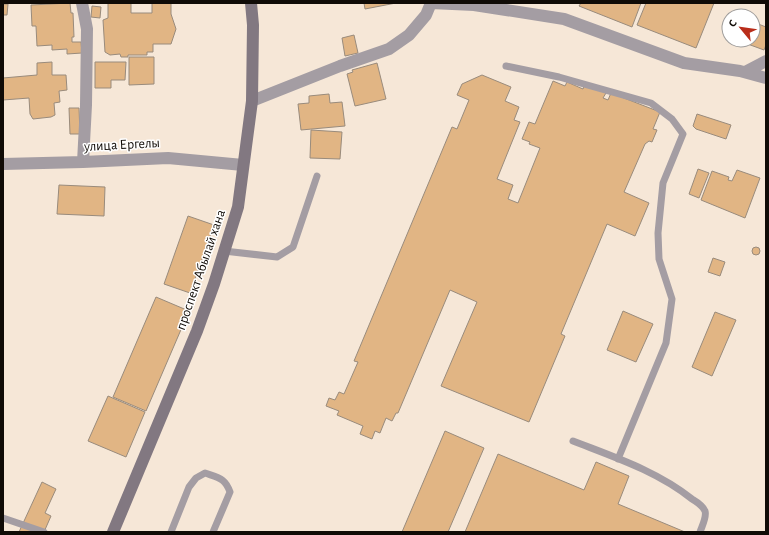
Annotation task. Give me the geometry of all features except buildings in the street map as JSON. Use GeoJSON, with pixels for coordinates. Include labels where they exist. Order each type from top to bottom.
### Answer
{"type":"FeatureCollection","features":[{"type":"Feature","properties":{"kind":"main road","name":"проспект Абылай хана"},"geometry":{"type":"LineString","coordinates":[[113,532],[196,331],[238,207],[252,101],[253,25],[251,3]]}},
{"type":"Feature","properties":{"kind":"street"},"geometry":{"type":"LineString","coordinates":[[82,3],[88,29],[83,162]]}},
{"type":"Feature","properties":{"kind":"street"},"geometry":{"type":"LineString","coordinates":[[252,101],[340,66],[388,49],[409,35],[426,15],[431,3],[474,4],[564,19],[684,63],[745,72],[766,78]]}},
{"type":"Feature","properties":{"kind":"street"},"geometry":{"type":"LineString","coordinates":[[745,72],[766,62]]}},
{"type":"Feature","properties":{"kind":"street","name":"улица Ергелы"},"geometry":{"type":"LineString","coordinates":[[3,164],[168,158],[243,165]]}},
{"type":"Feature","properties":{"kind":"lane"},"geometry":{"type":"LineString","coordinates":[[506,66],[559,77],[651,103],[672,119],[683,134],[663,183],[658,233],[659,259],[672,299],[666,343],[618,459]]}},
{"type":"Feature","properties":{"kind":"lane"},"geometry":{"type":"LineString","coordinates":[[224,251],[277,257],[292,247],[317,176]]}},
{"type":"Feature","properties":{"kind":"lane"},"geometry":{"type":"LineString","coordinates":[[573,441],[639,467],[681,490],[702,507],[706,515],[700,532]]}},
{"type":"Feature","properties":{"kind":"lane"},"geometry":{"type":"LineString","coordinates":[[171,532],[189,487],[196,478],[205,473],[223,479],[228,485],[230,492],[213,532]]}},
{"type":"Feature","properties":{"kind":"lane"},"geometry":{"type":"LineString","coordinates":[[3,518],[44,532]]}}]}
